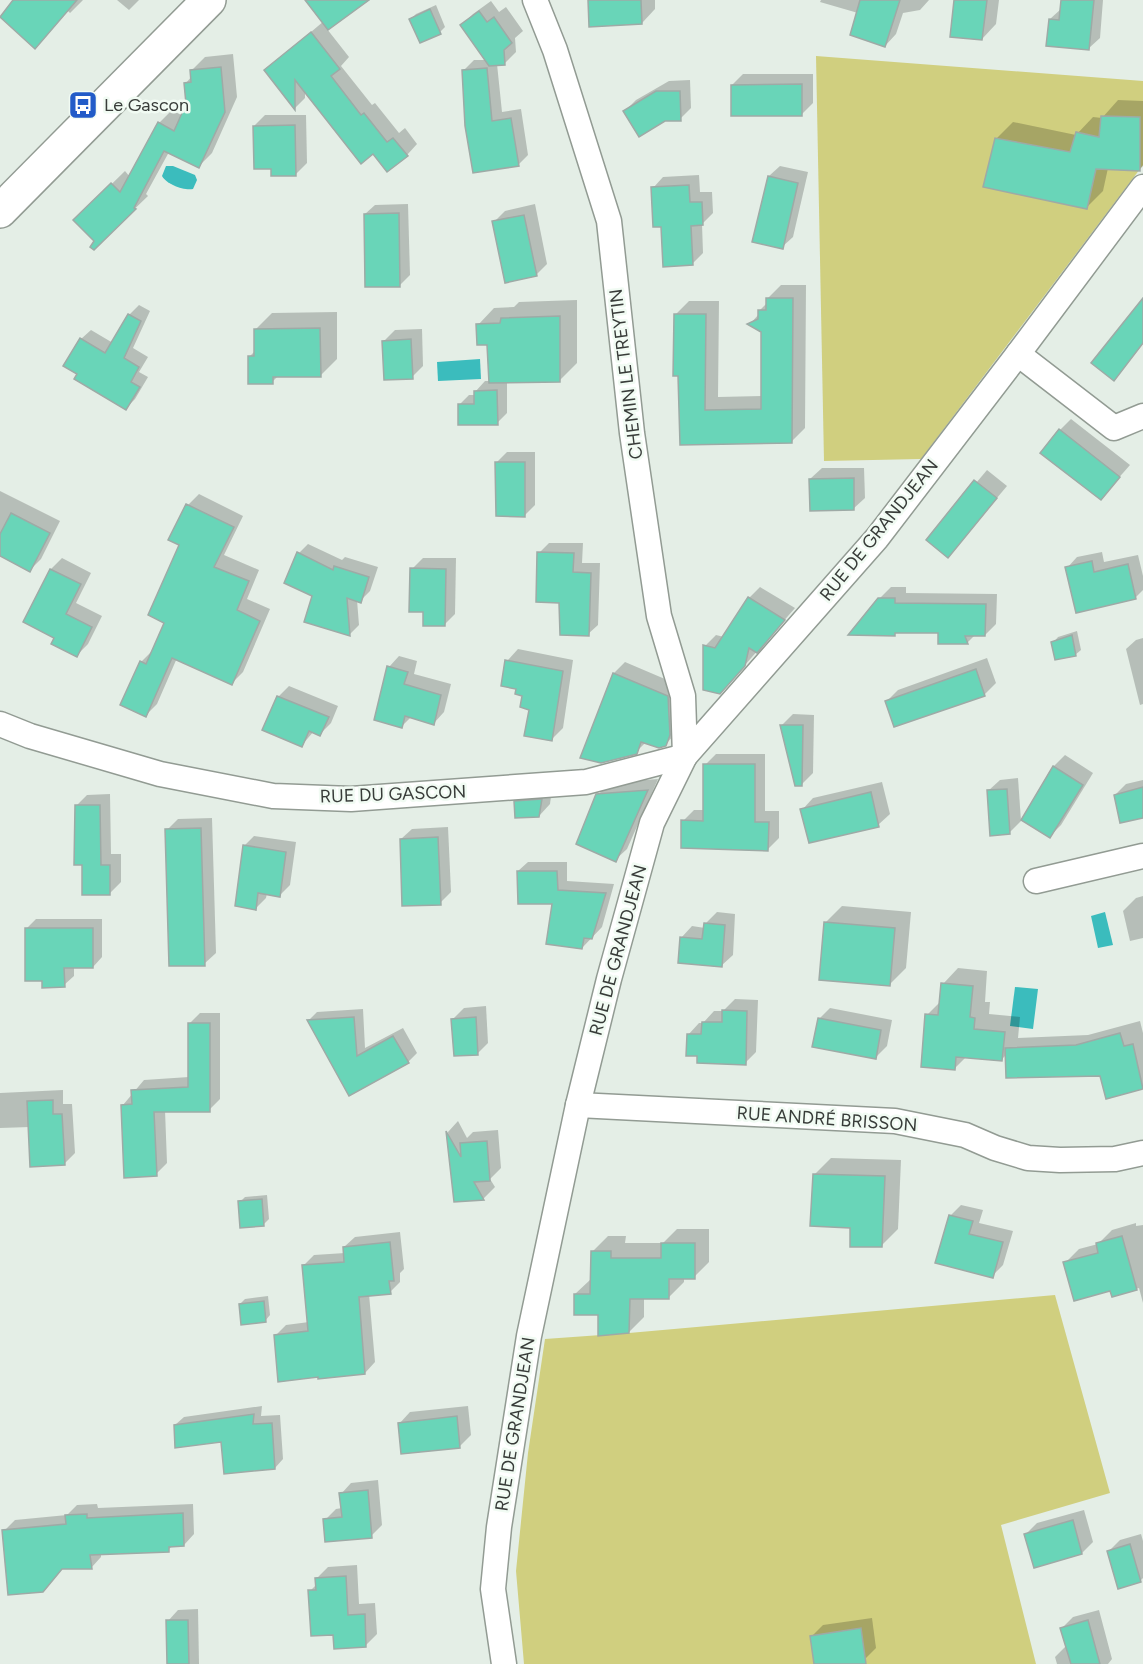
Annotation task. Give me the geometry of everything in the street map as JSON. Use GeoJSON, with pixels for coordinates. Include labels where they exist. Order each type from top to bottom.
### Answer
{"type":"FeatureCollection","features":[{"type":"Feature","properties":{"kind":"street"},"geometry":{"type":"LineString","coordinates":[[0,211],[209,0]]}},
{"type":"Feature","properties":{"kind":"street","name":"CHEMIN LE TREYTIN"},"geometry":{"type":"LineString","coordinates":[[535,0],[555,50],[609,221],[632,433],[659,616],[683,696],[685,756]]}},
{"type":"Feature","properties":{"kind":"street","name":"RUE DE GRANDJEAN"},"geometry":{"type":"LineString","coordinates":[[504,1664],[493,1589],[499,1527],[529,1336],[578,1105],[609,979],[652,823],[685,756],[877,538],[1143,187]]}},
{"type":"Feature","properties":{"kind":"street"},"geometry":{"type":"LineString","coordinates":[[1018,354],[1114,429],[1143,416]]}},
{"type":"Feature","properties":{"kind":"street","name":"RUE DU GASCON"},"geometry":{"type":"LineString","coordinates":[[0,724],[30,736],[160,774],[285,796],[351,800],[586,782],[685,756]]}},
{"type":"Feature","properties":{"kind":"street"},"geometry":{"type":"LineString","coordinates":[[1036,881],[1143,856]]}},
{"type":"Feature","properties":{"kind":"street","name":"RUE ANDRÉ BRISSON"},"geometry":{"type":"LineString","coordinates":[[578,1105],[895,1121],[965,1135],[995,1148],[1028,1158],[1115,1160],[1143,1153]]}},
{"type":"Feature","properties":{"kind":"shaded area"},"geometry":{"type":"Polygon","coordinates":[[[816,56],[1143,81],[1143,165],[921,459],[824,461],[816,56]]]}},
{"type":"Feature","properties":{"kind":"shaded area"},"geometry":{"type":"Polygon","coordinates":[[[1055,1295],[1110,1493],[1001,1525],[1036,1664],[524,1664],[516,1571],[528,1453],[545,1339],[1055,1295]]]}},
{"type":"Feature","properties":{"kind":"water"},"geometry":{"type":"Polygon","coordinates":[[[166,166],[173,166],[195,175],[197,180],[193,189],[180,188],[167,182],[162,176],[166,166]]]}},
{"type":"Feature","properties":{"kind":"water"},"geometry":{"type":"Polygon","coordinates":[[[480,359],[481,379],[438,381],[437,362],[480,359]]]}},
{"type":"Feature","properties":{"kind":"water"},"geometry":{"type":"Polygon","coordinates":[[[1105,912],[1113,945],[1098,948],[1091,916],[1105,912]]]}},
{"type":"Feature","properties":{"kind":"water"},"geometry":{"type":"Polygon","coordinates":[[[1015,987],[1038,989],[1033,1029],[1010,1026],[1015,987]]]}},
{"type":"Feature","properties":{"kind":"building"},"geometry":{"type":"Polygon","coordinates":[[[13,0],[77,0],[35,49],[0,17],[13,0]]]}},
{"type":"Feature","properties":{"kind":"building"},"geometry":{"type":"Polygon","coordinates":[[[305,0],[369,0],[328,30],[305,0]]]}},
{"type":"Feature","properties":{"kind":"building"},"geometry":{"type":"Polygon","coordinates":[[[588,0],[641,0],[642,24],[589,27],[588,0]]]}},
{"type":"Feature","properties":{"kind":"building"},"geometry":{"type":"Polygon","coordinates":[[[860,0],[900,0],[885,47],[850,35],[860,0]]]}},
{"type":"Feature","properties":{"kind":"building"},"geometry":{"type":"Polygon","coordinates":[[[954,0],[987,0],[982,40],[950,37],[954,0]]]}},
{"type":"Feature","properties":{"kind":"building"},"geometry":{"type":"Polygon","coordinates":[[[1061,0],[1094,0],[1089,50],[1046,46],[1049,19],[1059,20],[1061,0]]]}},
{"type":"Feature","properties":{"kind":"building"},"geometry":{"type":"Polygon","coordinates":[[[430,9],[441,34],[420,43],[409,19],[430,9]]]}},
{"type":"Feature","properties":{"kind":"building"},"geometry":{"type":"Polygon","coordinates":[[[479,11],[487,22],[494,17],[512,43],[504,50],[505,65],[489,66],[460,25],[479,11]]]}},
{"type":"Feature","properties":{"kind":"building"},"geometry":{"type":"Polygon","coordinates":[[[311,32],[340,69],[331,76],[361,115],[364,113],[387,142],[393,138],[408,156],[387,172],[373,154],[361,164],[295,80],[295,110],[264,70],[311,32]]]}},
{"type":"Feature","properties":{"kind":"building"},"geometry":{"type":"Polygon","coordinates":[[[221,67],[225,112],[199,168],[164,151],[134,208],[136,209],[94,250],[90,247],[94,241],[73,220],[111,183],[120,192],[158,122],[174,131],[186,104],[184,83],[191,82],[190,70],[221,67]]]}},
{"type":"Feature","properties":{"kind":"building"},"geometry":{"type":"Polygon","coordinates":[[[487,68],[492,121],[511,118],[519,166],[473,173],[465,126],[462,70],[487,68]]]}},
{"type":"Feature","properties":{"kind":"building"},"geometry":{"type":"Polygon","coordinates":[[[802,84],[802,116],[731,116],[731,85],[802,84]]]}},
{"type":"Feature","properties":{"kind":"building"},"geometry":{"type":"Polygon","coordinates":[[[656,91],[680,91],[681,121],[665,121],[639,137],[623,111],[656,91]]]}},
{"type":"Feature","properties":{"kind":"building"},"geometry":{"type":"Polygon","coordinates":[[[1101,116],[1140,117],[1140,171],[1096,169],[1087,209],[983,187],[995,138],[1070,152],[1076,132],[1099,137],[1101,116]]]}},
{"type":"Feature","properties":{"kind":"building"},"geometry":{"type":"Polygon","coordinates":[[[295,125],[296,176],[271,176],[271,169],[254,169],[253,126],[295,125]]]}},
{"type":"Feature","properties":{"kind":"building"},"geometry":{"type":"Polygon","coordinates":[[[768,176],[798,183],[783,249],[752,242],[768,176]]]}},
{"type":"Feature","properties":{"kind":"building"},"geometry":{"type":"Polygon","coordinates":[[[689,185],[690,202],[702,202],[703,225],[691,226],[693,265],[663,267],[661,227],[653,227],[651,187],[689,185]]]}},
{"type":"Feature","properties":{"kind":"building"},"geometry":{"type":"Polygon","coordinates":[[[399,213],[400,287],[365,287],[364,214],[399,213]]]}},
{"type":"Feature","properties":{"kind":"building"},"geometry":{"type":"Polygon","coordinates":[[[524,215],[537,276],[505,283],[492,221],[524,215]]]}},
{"type":"Feature","properties":{"kind":"building"},"geometry":{"type":"Polygon","coordinates":[[[766,298],[793,298],[792,443],[680,445],[678,376],[673,376],[674,314],[706,314],[705,410],[761,409],[761,332],[747,324],[758,319],[758,310],[766,310],[766,298]]]}},
{"type":"Feature","properties":{"kind":"building"},"geometry":{"type":"Polygon","coordinates":[[[1143,298],[1143,343],[1114,381],[1091,363],[1143,298]]]}},
{"type":"Feature","properties":{"kind":"building"},"geometry":{"type":"Polygon","coordinates":[[[128,314],[141,321],[124,358],[139,367],[131,382],[140,387],[126,410],[74,379],[77,374],[63,366],[80,338],[105,353],[128,314]]]}},
{"type":"Feature","properties":{"kind":"building"},"geometry":{"type":"Polygon","coordinates":[[[560,316],[560,382],[489,383],[487,345],[477,345],[476,324],[500,323],[501,318],[560,316]]]}},
{"type":"Feature","properties":{"kind":"building"},"geometry":{"type":"Polygon","coordinates":[[[320,328],[321,377],[273,377],[273,384],[248,384],[248,356],[254,356],[254,329],[320,328]]]}},
{"type":"Feature","properties":{"kind":"building"},"geometry":{"type":"Polygon","coordinates":[[[411,339],[413,379],[384,380],[382,341],[411,339]]]}},
{"type":"Feature","properties":{"kind":"building"},"geometry":{"type":"Polygon","coordinates":[[[497,390],[498,425],[458,425],[458,404],[474,404],[474,391],[497,390]]]}},
{"type":"Feature","properties":{"kind":"building"},"geometry":{"type":"Polygon","coordinates":[[[1059,429],[1120,477],[1101,500],[1040,453],[1059,429]]]}},
{"type":"Feature","properties":{"kind":"building"},"geometry":{"type":"Polygon","coordinates":[[[495,462],[525,462],[525,517],[496,516],[495,462]]]}},
{"type":"Feature","properties":{"kind":"building"},"geometry":{"type":"Polygon","coordinates":[[[854,478],[854,510],[810,511],[809,479],[854,478]]]}},
{"type":"Feature","properties":{"kind":"building"},"geometry":{"type":"Polygon","coordinates":[[[974,480],[997,498],[948,558],[926,540],[974,480]]]}},
{"type":"Feature","properties":{"kind":"building"},"geometry":{"type":"Polygon","coordinates":[[[186,504],[234,527],[214,567],[249,581],[237,610],[260,621],[232,685],[172,658],[146,717],[120,705],[140,661],[146,664],[164,623],[148,615],[179,545],[168,540],[186,504]]]}},
{"type":"Feature","properties":{"kind":"building"},"geometry":{"type":"Polygon","coordinates":[[[11,513],[50,533],[30,572],[0,556],[0,534],[11,513]]]}},
{"type":"Feature","properties":{"kind":"building"},"geometry":{"type":"Polygon","coordinates":[[[297,552],[333,570],[334,566],[369,577],[361,603],[347,598],[350,636],[304,622],[312,596],[284,583],[297,552]]]}},
{"type":"Feature","properties":{"kind":"building"},"geometry":{"type":"Polygon","coordinates":[[[537,552],[574,553],[573,572],[591,573],[589,636],[560,635],[559,603],[536,602],[537,552]]]}},
{"type":"Feature","properties":{"kind":"building"},"geometry":{"type":"Polygon","coordinates":[[[1092,561],[1094,572],[1128,564],[1136,599],[1076,613],[1065,567],[1092,561]]]}},
{"type":"Feature","properties":{"kind":"building"},"geometry":{"type":"Polygon","coordinates":[[[410,568],[446,569],[445,626],[423,626],[423,612],[409,612],[410,568]]]}},
{"type":"Feature","properties":{"kind":"building"},"geometry":{"type":"Polygon","coordinates":[[[50,569],[81,584],[66,614],[92,627],[77,657],[51,644],[54,638],[23,622],[50,569]]]}},
{"type":"Feature","properties":{"kind":"building"},"geometry":{"type":"Polygon","coordinates":[[[748,597],[785,620],[757,653],[749,648],[745,666],[720,694],[703,690],[703,645],[715,648],[748,597]]]}},
{"type":"Feature","properties":{"kind":"building"},"geometry":{"type":"Polygon","coordinates":[[[878,598],[895,598],[895,603],[986,604],[985,636],[965,636],[968,644],[938,644],[938,633],[895,633],[895,636],[848,635],[878,598]]]}},
{"type":"Feature","properties":{"kind":"building"},"geometry":{"type":"Polygon","coordinates":[[[1072,635],[1076,656],[1055,660],[1051,642],[1072,635]]]}},
{"type":"Feature","properties":{"kind":"building"},"geometry":{"type":"Polygon","coordinates":[[[505,660],[563,671],[552,741],[524,736],[529,710],[520,707],[522,696],[515,694],[516,689],[501,686],[505,660]]]}},
{"type":"Feature","properties":{"kind":"building"},"geometry":{"type":"Polygon","coordinates":[[[387,666],[408,672],[404,684],[441,695],[434,725],[405,716],[402,728],[374,720],[387,666]]]}},
{"type":"Feature","properties":{"kind":"building"},"geometry":{"type":"Polygon","coordinates":[[[976,669],[985,696],[894,727],[885,701],[976,669]]]}},
{"type":"Feature","properties":{"kind":"building"},"geometry":{"type":"Polygon","coordinates":[[[613,673],[668,696],[670,735],[666,746],[659,748],[641,742],[637,754],[601,763],[580,758],[613,673]]]}},
{"type":"Feature","properties":{"kind":"building"},"geometry":{"type":"Polygon","coordinates":[[[277,696],[329,717],[320,736],[309,731],[302,747],[262,730],[277,696]]]}},
{"type":"Feature","properties":{"kind":"building"},"geometry":{"type":"Polygon","coordinates":[[[780,725],[803,725],[802,786],[795,786],[780,725]]]}},
{"type":"Feature","properties":{"kind":"building"},"geometry":{"type":"Polygon","coordinates":[[[703,764],[755,764],[755,822],[769,822],[768,851],[681,848],[681,820],[703,821],[703,764]]]}},
{"type":"Feature","properties":{"kind":"building"},"geometry":{"type":"Polygon","coordinates":[[[1053,766],[1083,785],[1050,838],[1021,820],[1053,766]]]}},
{"type":"Feature","properties":{"kind":"building"},"geometry":{"type":"Polygon","coordinates":[[[1143,787],[1143,818],[1120,823],[1114,795],[1143,787]]]}},
{"type":"Feature","properties":{"kind":"building"},"geometry":{"type":"Polygon","coordinates":[[[1007,789],[1010,834],[990,836],[987,790],[1007,789]]]}},
{"type":"Feature","properties":{"kind":"building"},"geometry":{"type":"Polygon","coordinates":[[[648,790],[616,862],[576,844],[596,794],[648,790]]]}},
{"type":"Feature","properties":{"kind":"building"},"geometry":{"type":"Polygon","coordinates":[[[871,792],[879,827],[809,843],[800,809],[871,792]]]}},
{"type":"Feature","properties":{"kind":"building"},"geometry":{"type":"Polygon","coordinates":[[[542,799],[539,817],[515,818],[514,801],[542,799]]]}},
{"type":"Feature","properties":{"kind":"building"},"geometry":{"type":"Polygon","coordinates":[[[75,805],[100,805],[101,865],[110,865],[110,895],[82,895],[82,865],[74,865],[75,805]]]}},
{"type":"Feature","properties":{"kind":"building"},"geometry":{"type":"Polygon","coordinates":[[[201,828],[205,966],[169,966],[165,829],[201,828]]]}},
{"type":"Feature","properties":{"kind":"building"},"geometry":{"type":"Polygon","coordinates":[[[438,837],[441,905],[402,906],[400,839],[438,837]]]}},
{"type":"Feature","properties":{"kind":"building"},"geometry":{"type":"Polygon","coordinates":[[[243,845],[286,852],[280,897],[258,893],[256,910],[235,906],[243,845]]]}},
{"type":"Feature","properties":{"kind":"building"},"geometry":{"type":"Polygon","coordinates":[[[517,871],[557,871],[558,890],[606,893],[592,939],[584,938],[582,949],[546,944],[552,904],[518,904],[517,871]]]}},
{"type":"Feature","properties":{"kind":"building"},"geometry":{"type":"Polygon","coordinates":[[[824,922],[895,928],[890,986],[819,980],[824,922]]]}},
{"type":"Feature","properties":{"kind":"building"},"geometry":{"type":"Polygon","coordinates":[[[704,923],[725,925],[722,967],[678,963],[680,937],[702,939],[704,923]]]}},
{"type":"Feature","properties":{"kind":"building"},"geometry":{"type":"Polygon","coordinates":[[[25,928],[93,928],[93,968],[64,968],[65,987],[42,988],[42,981],[25,981],[25,928]]]}},
{"type":"Feature","properties":{"kind":"building"},"geometry":{"type":"Polygon","coordinates":[[[941,983],[973,986],[970,1017],[975,1018],[974,1029],[1005,1032],[1002,1061],[956,1057],[955,1070],[921,1067],[925,1014],[938,1015],[941,983]]]}},
{"type":"Feature","properties":{"kind":"building"},"geometry":{"type":"Polygon","coordinates":[[[722,1010],[747,1011],[746,1065],[697,1063],[697,1056],[686,1056],[687,1034],[701,1034],[702,1022],[722,1022],[722,1010]]]}},
{"type":"Feature","properties":{"kind":"building"},"geometry":{"type":"Polygon","coordinates":[[[354,1017],[357,1056],[393,1036],[409,1063],[349,1096],[307,1020],[354,1017]]]}},
{"type":"Feature","properties":{"kind":"building"},"geometry":{"type":"Polygon","coordinates":[[[476,1017],[478,1055],[454,1056],[451,1019],[476,1017]]]}},
{"type":"Feature","properties":{"kind":"building"},"geometry":{"type":"Polygon","coordinates":[[[818,1018],[881,1030],[876,1059],[812,1047],[818,1018]]]}},
{"type":"Feature","properties":{"kind":"building"},"geometry":{"type":"Polygon","coordinates":[[[188,1023],[210,1023],[210,1112],[154,1112],[157,1176],[124,1178],[121,1105],[132,1104],[131,1090],[188,1087],[188,1023]]]}},
{"type":"Feature","properties":{"kind":"building"},"geometry":{"type":"Polygon","coordinates":[[[1120,1033],[1124,1046],[1133,1044],[1143,1089],[1106,1099],[1100,1076],[1006,1078],[1005,1048],[1076,1045],[1120,1033]]]}},
{"type":"Feature","properties":{"kind":"building"},"geometry":{"type":"Polygon","coordinates":[[[53,1100],[53,1114],[62,1114],[65,1165],[30,1167],[27,1101],[53,1100]]]}},
{"type":"Feature","properties":{"kind":"building"},"geometry":{"type":"Polygon","coordinates":[[[446,1131],[461,1157],[460,1143],[487,1141],[490,1181],[474,1182],[484,1200],[454,1202],[446,1131]]]}},
{"type":"Feature","properties":{"kind":"building"},"geometry":{"type":"Polygon","coordinates":[[[813,1174],[885,1176],[882,1247],[850,1247],[850,1228],[810,1226],[813,1174]]]}},
{"type":"Feature","properties":{"kind":"building"},"geometry":{"type":"Polygon","coordinates":[[[262,1199],[264,1226],[240,1228],[238,1201],[262,1199]]]}},
{"type":"Feature","properties":{"kind":"building"},"geometry":{"type":"Polygon","coordinates":[[[949,1215],[973,1221],[969,1234],[1003,1242],[993,1278],[935,1263],[949,1215]]]}},
{"type":"Feature","properties":{"kind":"building"},"geometry":{"type":"Polygon","coordinates":[[[1122,1236],[1137,1290],[1112,1297],[1110,1291],[1074,1301],[1063,1262],[1098,1253],[1096,1243],[1122,1236]]]}},
{"type":"Feature","properties":{"kind":"building"},"geometry":{"type":"Polygon","coordinates":[[[390,1242],[394,1281],[389,1281],[391,1294],[359,1297],[365,1374],[278,1382],[274,1335],[308,1331],[302,1265],[344,1262],[343,1247],[390,1242]]]}},
{"type":"Feature","properties":{"kind":"building"},"geometry":{"type":"Polygon","coordinates":[[[661,1243],[695,1243],[695,1279],[669,1279],[669,1299],[630,1299],[629,1333],[598,1336],[598,1315],[574,1315],[574,1294],[590,1294],[591,1251],[611,1251],[611,1258],[661,1258],[661,1243]]]}},
{"type":"Feature","properties":{"kind":"building"},"geometry":{"type":"Polygon","coordinates":[[[264,1301],[266,1322],[241,1325],[239,1304],[264,1301]]]}},
{"type":"Feature","properties":{"kind":"building"},"geometry":{"type":"Polygon","coordinates":[[[254,1414],[253,1424],[272,1423],[275,1469],[224,1474],[221,1442],[175,1448],[174,1425],[254,1414]]]}},
{"type":"Feature","properties":{"kind":"building"},"geometry":{"type":"Polygon","coordinates":[[[457,1416],[460,1448],[401,1454],[398,1423],[457,1416]]]}},
{"type":"Feature","properties":{"kind":"building"},"geometry":{"type":"Polygon","coordinates":[[[368,1490],[372,1538],[325,1542],[323,1519],[342,1517],[339,1493],[368,1490]]]}},
{"type":"Feature","properties":{"kind":"building"},"geometry":{"type":"Polygon","coordinates":[[[183,1513],[184,1546],[169,1547],[169,1552],[90,1555],[92,1569],[62,1569],[43,1592],[8,1595],[2,1530],[66,1524],[65,1515],[87,1514],[87,1518],[183,1513]]]}},
{"type":"Feature","properties":{"kind":"building"},"geometry":{"type":"Polygon","coordinates":[[[1073,1520],[1082,1554],[1034,1568],[1024,1534],[1073,1520]]]}},
{"type":"Feature","properties":{"kind":"building"},"geometry":{"type":"Polygon","coordinates":[[[1130,1544],[1141,1582],[1118,1589],[1107,1551],[1130,1544]]]}},
{"type":"Feature","properties":{"kind":"building"},"geometry":{"type":"Polygon","coordinates":[[[346,1576],[348,1615],[365,1614],[366,1647],[334,1649],[333,1635],[311,1636],[308,1590],[316,1590],[315,1578],[346,1576]]]}},
{"type":"Feature","properties":{"kind":"building"},"geometry":{"type":"Polygon","coordinates":[[[166,1620],[188,1620],[189,1664],[167,1664],[166,1620]]]}},
{"type":"Feature","properties":{"kind":"building"},"geometry":{"type":"Polygon","coordinates":[[[1088,1620],[1100,1664],[1071,1664],[1060,1628],[1088,1620]]]}},
{"type":"Feature","properties":{"kind":"building"},"geometry":{"type":"Polygon","coordinates":[[[861,1628],[866,1664],[814,1664],[810,1636],[861,1628]]]}},
{"type":"Feature","properties":{"kind":"place","name":"Le Gascon"},"geometry":{"type":"Point","coordinates":[83,105]}}]}
